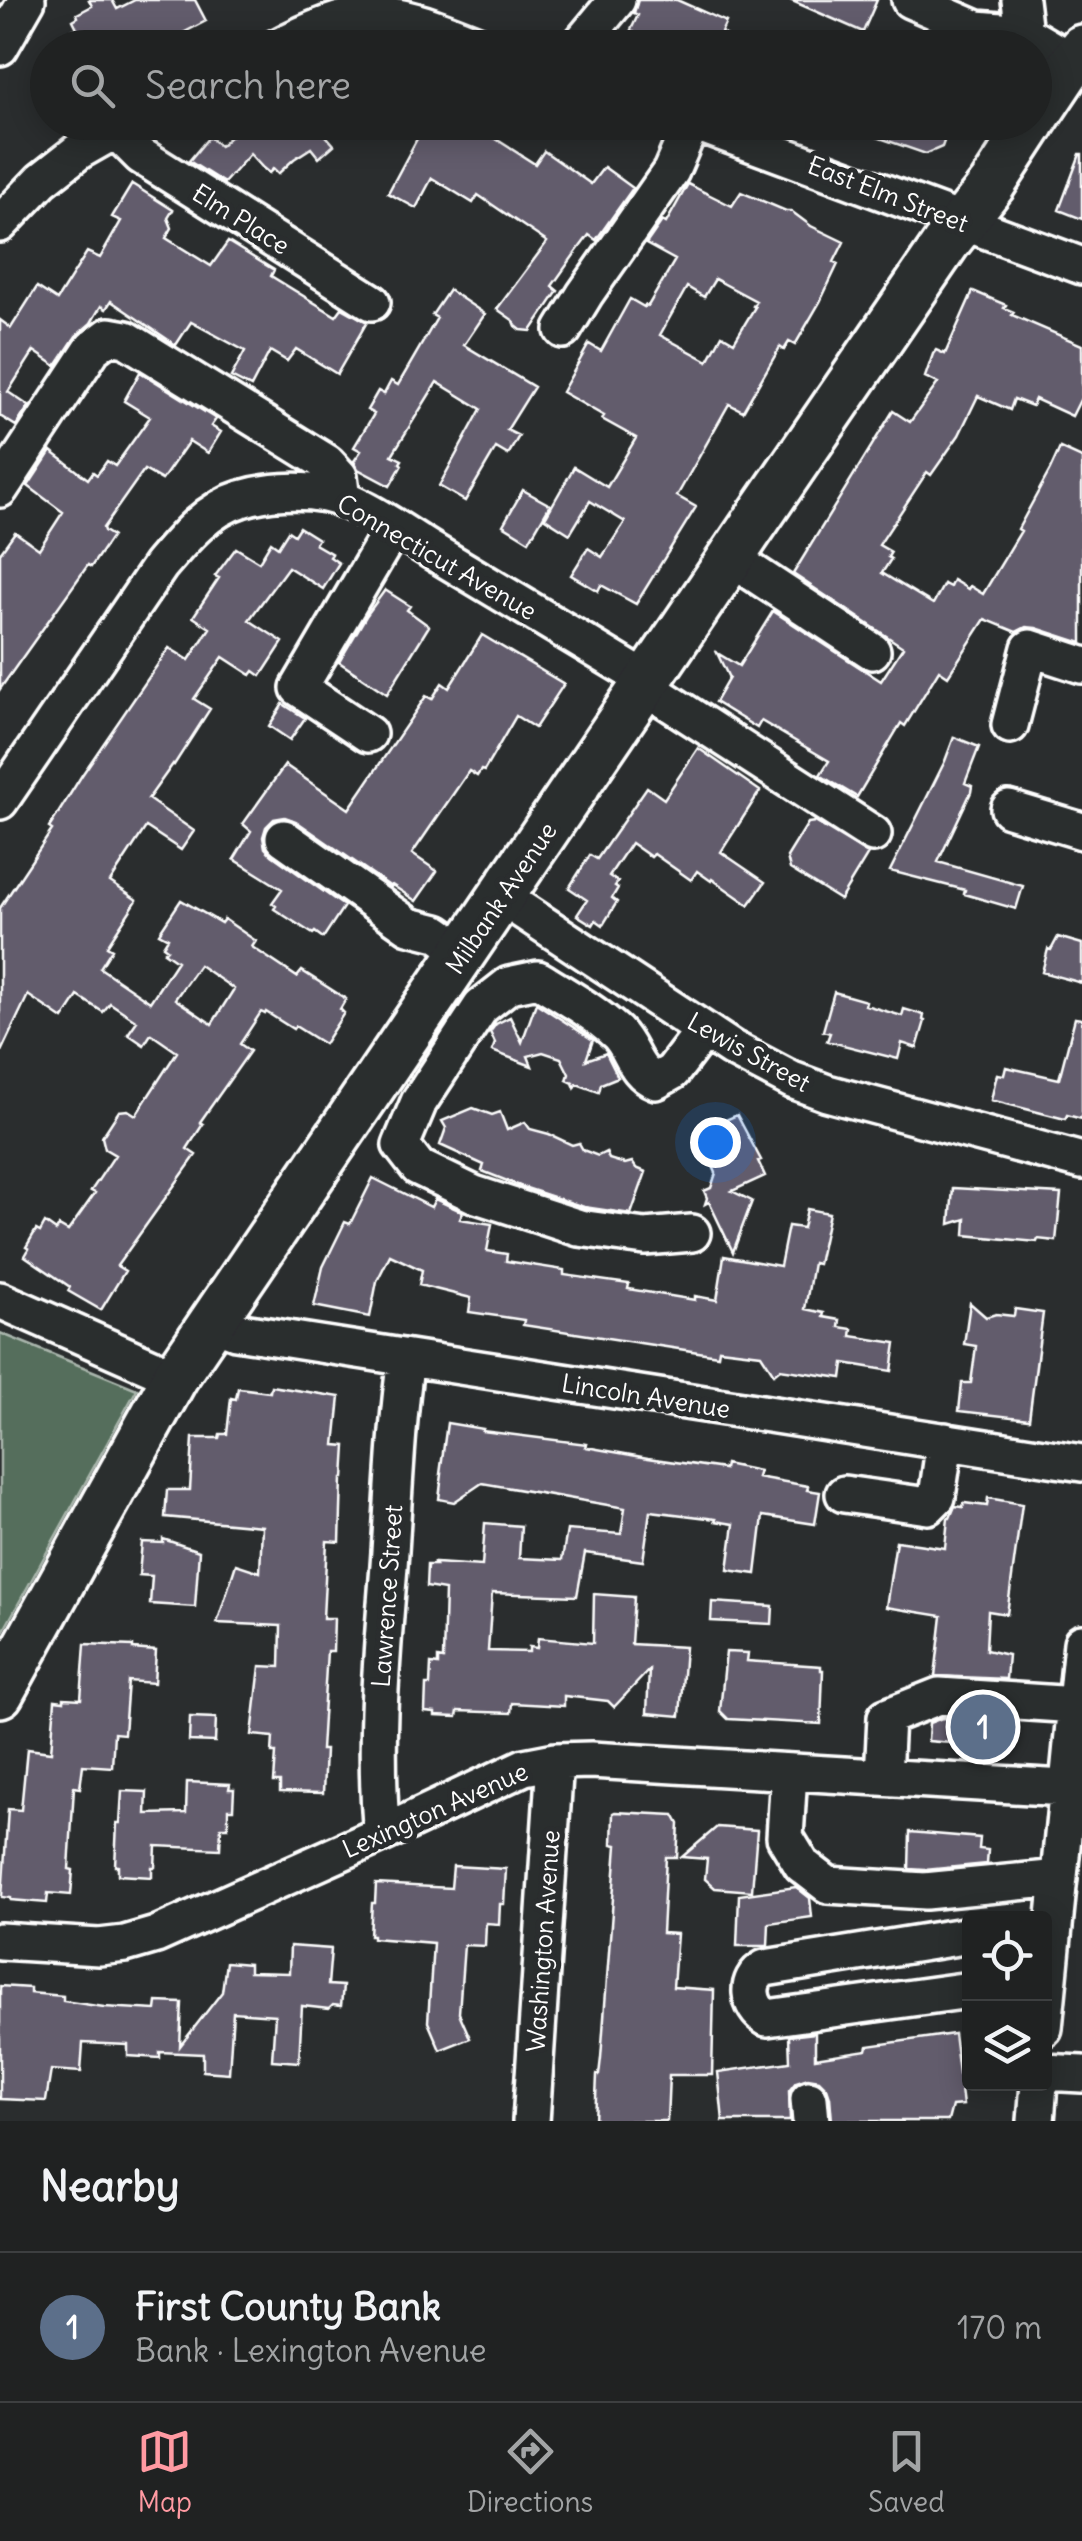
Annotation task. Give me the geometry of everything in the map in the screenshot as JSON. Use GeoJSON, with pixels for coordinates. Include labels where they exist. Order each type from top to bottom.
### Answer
{"type":"FeatureCollection","features":[{"type":"Feature","properties":{"kind":"main road","name":"Milbank Avenue"},"geometry":{"type":"LineString","coordinates":[[1052,93],[1077,55]]}},
{"type":"Feature","properties":{"kind":"main road","name":"Milbank Avenue"},"geometry":{"type":"LineString","coordinates":[[0,1694],[174,1377],[936,258],[1022,140]]}},
{"type":"Feature","properties":{"kind":"street"},"geometry":{"type":"LineString","coordinates":[[0,47],[27,0]]}},
{"type":"Feature","properties":{"kind":"street"},"geometry":{"type":"LineString","coordinates":[[592,30],[618,0]]}},
{"type":"Feature","properties":{"kind":"street"},"geometry":{"type":"LineString","coordinates":[[910,0],[977,29],[1022,16]]}},
{"type":"Feature","properties":{"kind":"street"},"geometry":{"type":"LineString","coordinates":[[318,30],[366,15],[438,13],[462,30]]}},
{"type":"Feature","properties":{"kind":"street"},"geometry":{"type":"LineString","coordinates":[[1052,37],[1077,55]]}},
{"type":"Feature","properties":{"kind":"street"},"geometry":{"type":"LineString","coordinates":[[0,224],[42,180],[97,140]]}},
{"type":"Feature","properties":{"kind":"street","name":"Elm Place"},"geometry":{"type":"LineString","coordinates":[[131,140],[142,156],[372,302]]}},
{"type":"Feature","properties":{"kind":"street"},"geometry":{"type":"LineString","coordinates":[[563,330],[671,171],[685,140]]}},
{"type":"Feature","properties":{"kind":"street","name":"East Elm Street"},"geometry":{"type":"LineString","coordinates":[[741,140],[1082,266]]}},
{"type":"Feature","properties":{"kind":"street"},"geometry":{"type":"LineString","coordinates":[[0,489],[94,348],[109,336],[126,338],[327,463],[339,476],[342,500]]}},
{"type":"Feature","properties":{"kind":"street","name":"Connecticut Avenue"},"geometry":{"type":"LineString","coordinates":[[0,801],[160,566],[187,535],[214,512],[240,499],[296,491],[342,500],[393,528],[646,684],[873,834]]}},
{"type":"Feature","properties":{"kind":"street"},"geometry":{"type":"LineString","coordinates":[[368,734],[299,688],[393,528]]}},
{"type":"Feature","properties":{"kind":"street"},"geometry":{"type":"LineString","coordinates":[[731,558],[872,650]]}},
{"type":"Feature","properties":{"kind":"street"},"geometry":{"type":"LineString","coordinates":[[1010,725],[1030,648],[1082,664]]}},
{"type":"Feature","properties":{"kind":"street"},"geometry":{"type":"LineString","coordinates":[[1009,809],[1082,831]]}},
{"type":"Feature","properties":{"kind":"street"},"geometry":{"type":"LineString","coordinates":[[284,838],[409,926],[436,933],[464,952]]}},
{"type":"Feature","properties":{"kind":"street","name":"Lewis Street"},"geometry":{"type":"LineString","coordinates":[[502,897],[704,1030],[792,1080],[1082,1161]]}},
{"type":"Feature","properties":{"kind":"street"},"geometry":{"type":"LineString","coordinates":[[692,1233],[645,1237],[579,1228],[474,1194],[418,1168],[401,1144],[418,1102],[481,1007],[509,986],[538,979],[589,1008],[622,1038],[644,1076],[656,1080],[672,1072],[704,1030]]}},
{"type":"Feature","properties":{"kind":"street"},"geometry":{"type":"LineString","coordinates":[[0,1300],[174,1377]]}},
{"type":"Feature","properties":{"kind":"street","name":"Lincoln Avenue"},"geometry":{"type":"LineString","coordinates":[[212,1322],[236,1330],[406,1359],[1082,1463]]}},
{"type":"Feature","properties":{"kind":"street","name":"Lawrence Street"},"geometry":{"type":"LineString","coordinates":[[382,1834],[377,1777],[406,1359]]}},
{"type":"Feature","properties":{"kind":"street"},"geometry":{"type":"LineString","coordinates":[[844,1494],[928,1506],[937,1498],[946,1441]]}},
{"type":"Feature","properties":{"kind":"street"},"geometry":{"type":"LineString","coordinates":[[1052,1916],[1075,1788],[1076,1705],[1082,1643]]}},
{"type":"Feature","properties":{"kind":"street"},"geometry":{"type":"LineString","coordinates":[[882,1777],[886,1717],[939,1696],[1076,1705]]}},
{"type":"Feature","properties":{"kind":"street","name":"Lexington Avenue"},"geometry":{"type":"LineString","coordinates":[[0,1941],[98,1946],[126,1944],[156,1935],[500,1777],[555,1761],[1075,1788]]}},
{"type":"Feature","properties":{"kind":"street","name":"Washington Avenue"},"geometry":{"type":"LineString","coordinates":[[531,2121],[555,1761]]}},
{"type":"Feature","properties":{"kind":"street"},"geometry":{"type":"LineString","coordinates":[[789,1772],[785,1837],[802,1865],[828,1885],[926,1892],[1059,1878]]}},
{"type":"Feature","properties":{"kind":"street"},"geometry":{"type":"LineString","coordinates":[[962,1937],[764,1968],[754,1974],[751,1983],[753,2005],[767,2018],[962,1991]]}},
{"type":"Feature","properties":{"kind":"street"},"geometry":{"type":"LineString","coordinates":[[1052,2072],[1082,2074]]}},
{"type":"Feature","properties":{"kind":"street"},"geometry":{"type":"LineString","coordinates":[[1036,2121],[1038,2091]]}},
{"type":"Feature","properties":{"kind":"green space"},"geometry":{"type":"Polygon","coordinates":[[[0,1333],[137,1389],[0,1637],[0,1333]]]}},
{"type":"Feature","properties":{"kind":"building"},"geometry":{"type":"Polygon","coordinates":[[[89,0],[112,0],[117,9],[135,0],[195,0],[206,21],[189,30],[72,30],[77,28],[73,20],[77,14],[92,6],[89,0]]]}},
{"type":"Feature","properties":{"kind":"building"},"geometry":{"type":"Polygon","coordinates":[[[638,0],[677,0],[726,22],[722,30],[631,30],[638,15],[634,13],[638,0]]]}},
{"type":"Feature","properties":{"kind":"building"},"geometry":{"type":"Polygon","coordinates":[[[790,0],[877,0],[864,30],[790,0]]]}},
{"type":"Feature","properties":{"kind":"building"},"geometry":{"type":"Polygon","coordinates":[[[206,140],[220,146],[226,140],[330,140],[334,145],[319,158],[311,148],[278,174],[273,169],[269,173],[250,154],[224,183],[189,161],[206,140]]]}},
{"type":"Feature","properties":{"kind":"building"},"geometry":{"type":"Polygon","coordinates":[[[416,140],[498,140],[535,164],[544,151],[591,184],[604,167],[633,188],[596,240],[589,235],[574,255],[552,286],[558,291],[531,331],[521,330],[497,309],[547,242],[478,195],[473,203],[432,178],[416,208],[388,193],[416,140]]]}},
{"type":"Feature","properties":{"kind":"building"},"geometry":{"type":"Polygon","coordinates":[[[886,140],[945,140],[942,147],[926,154],[886,140]]]}},
{"type":"Feature","properties":{"kind":"building"},"geometry":{"type":"Polygon","coordinates":[[[1082,154],[1082,219],[1059,210],[1082,154]]]}},
{"type":"Feature","properties":{"kind":"building"},"geometry":{"type":"Polygon","coordinates":[[[132,184],[173,210],[168,218],[172,228],[166,238],[211,266],[228,242],[274,270],[271,276],[336,316],[342,308],[367,322],[337,374],[296,349],[287,361],[270,351],[251,387],[231,377],[245,351],[191,322],[176,345],[111,301],[106,309],[101,306],[56,366],[34,351],[8,392],[29,406],[16,426],[0,416],[0,320],[11,328],[37,287],[57,300],[87,252],[100,258],[121,221],[112,217],[132,184]]]}},
{"type":"Feature","properties":{"kind":"building"},"geometry":{"type":"Polygon","coordinates":[[[688,184],[732,206],[741,192],[791,211],[844,242],[820,302],[795,345],[789,342],[784,350],[780,347],[743,411],[729,404],[677,496],[696,507],[636,604],[601,585],[598,591],[571,575],[588,548],[602,557],[625,522],[590,501],[570,534],[545,518],[574,467],[607,487],[636,438],[562,392],[589,344],[601,351],[630,299],[648,306],[675,260],[646,244],[662,221],[666,223],[688,184]],[[715,279],[704,297],[687,287],[660,335],[708,361],[722,335],[734,342],[756,301],[715,279]]]}},
{"type":"Feature","properties":{"kind":"building"},"geometry":{"type":"Polygon","coordinates":[[[449,290],[485,314],[464,345],[534,387],[507,430],[519,436],[508,455],[496,448],[465,501],[439,486],[481,409],[437,382],[392,455],[402,460],[402,465],[390,486],[358,469],[354,461],[361,451],[354,447],[374,414],[367,410],[378,391],[384,394],[391,381],[398,385],[437,318],[432,315],[449,290]]]}},
{"type":"Feature","properties":{"kind":"building"},"geometry":{"type":"Polygon","coordinates":[[[973,291],[1006,305],[1004,308],[1014,312],[1012,315],[1082,345],[1082,396],[1072,416],[1035,399],[1032,406],[1014,399],[1010,410],[978,396],[959,435],[931,475],[927,472],[879,545],[891,552],[882,573],[933,604],[944,584],[950,587],[953,580],[983,594],[1021,531],[1018,529],[1060,448],[1082,458],[1082,643],[1036,628],[1016,632],[985,619],[948,676],[939,670],[905,726],[901,723],[857,797],[820,775],[829,761],[761,721],[757,728],[715,702],[729,678],[717,653],[739,666],[773,611],[881,681],[903,647],[793,574],[893,411],[910,422],[938,383],[925,377],[933,354],[936,350],[945,354],[973,291]]]}},
{"type":"Feature","properties":{"kind":"building"},"geometry":{"type":"Polygon","coordinates":[[[140,372],[216,419],[211,426],[221,432],[208,453],[189,441],[162,480],[144,470],[103,528],[112,536],[0,689],[0,553],[15,532],[39,549],[63,512],[28,486],[51,451],[88,479],[93,472],[97,475],[107,461],[115,466],[150,417],[124,401],[140,372]]]}},
{"type":"Feature","properties":{"kind":"building"},"geometry":{"type":"Polygon","coordinates":[[[523,490],[550,505],[529,541],[503,525],[523,490]]]}},
{"type":"Feature","properties":{"kind":"building"},"geometry":{"type":"Polygon","coordinates":[[[299,527],[318,539],[315,544],[339,563],[323,589],[288,567],[249,620],[283,642],[261,676],[254,671],[251,675],[223,657],[194,699],[210,709],[148,799],[194,831],[181,850],[146,827],[110,882],[137,900],[107,946],[112,949],[100,968],[150,1002],[177,961],[164,952],[168,938],[159,933],[181,900],[221,923],[224,919],[256,941],[252,947],[297,977],[302,971],[346,999],[340,1009],[344,1013],[324,1044],[261,1012],[240,1044],[250,1051],[200,1122],[203,1124],[187,1149],[196,1155],[117,1266],[125,1271],[101,1310],[68,1291],[70,1287],[25,1256],[29,1249],[26,1247],[45,1223],[56,1231],[59,1226],[68,1231],[115,1155],[105,1149],[102,1137],[119,1111],[128,1110],[136,1115],[177,1052],[151,1034],[144,1045],[128,1034],[137,1021],[110,1003],[103,1012],[78,996],[63,1019],[28,995],[0,1054],[0,908],[52,830],[49,828],[82,775],[169,648],[189,660],[210,628],[193,617],[219,578],[215,576],[236,548],[259,562],[271,542],[278,547],[288,531],[294,535],[299,527]],[[199,965],[175,999],[212,1024],[234,989],[199,965]]]}},
{"type":"Feature","properties":{"kind":"building"},"geometry":{"type":"Polygon","coordinates":[[[385,590],[410,606],[407,610],[429,626],[387,694],[339,662],[385,590]]]}},
{"type":"Feature","properties":{"kind":"building"},"geometry":{"type":"Polygon","coordinates":[[[482,635],[564,684],[535,728],[516,716],[484,771],[477,776],[469,771],[412,854],[437,871],[416,901],[285,817],[274,819],[266,827],[265,848],[344,906],[323,938],[274,909],[272,903],[282,889],[234,859],[251,831],[243,824],[285,765],[349,809],[426,696],[432,699],[442,683],[449,688],[482,635]]]}},
{"type":"Feature","properties":{"kind":"building"},"geometry":{"type":"Polygon","coordinates":[[[283,704],[305,718],[290,740],[269,726],[283,704]]]}},
{"type":"Feature","properties":{"kind":"building"},"geometry":{"type":"Polygon","coordinates":[[[954,737],[979,747],[965,783],[972,786],[971,792],[938,862],[1023,886],[1016,909],[964,894],[965,890],[890,871],[954,737]]]}},
{"type":"Feature","properties":{"kind":"building"},"geometry":{"type":"Polygon","coordinates":[[[698,748],[760,791],[721,852],[765,882],[749,905],[697,871],[691,880],[631,843],[609,876],[618,882],[612,898],[617,902],[603,925],[596,920],[593,925],[577,915],[587,900],[569,888],[590,855],[597,859],[647,787],[664,799],[698,748]]]}},
{"type":"Feature","properties":{"kind":"building"},"geometry":{"type":"Polygon","coordinates":[[[815,822],[868,854],[840,900],[790,869],[787,857],[808,823],[815,822]]]}},
{"type":"Feature","properties":{"kind":"building"},"geometry":{"type":"Polygon","coordinates":[[[1058,937],[1082,944],[1082,983],[1042,972],[1048,949],[1058,937]]]}},
{"type":"Feature","properties":{"kind":"building"},"geometry":{"type":"Polygon","coordinates":[[[834,992],[902,1016],[904,1009],[924,1015],[917,1048],[902,1043],[898,1059],[827,1041],[830,1033],[823,1031],[834,992]]]}},
{"type":"Feature","properties":{"kind":"building"},"geometry":{"type":"Polygon","coordinates":[[[536,1003],[593,1040],[586,1060],[606,1053],[618,1077],[601,1084],[599,1092],[577,1084],[575,1088],[567,1080],[569,1074],[561,1058],[543,1052],[528,1056],[532,1066],[492,1051],[495,1043],[490,1032],[510,1017],[522,1042],[536,1003]]]}},
{"type":"Feature","properties":{"kind":"building"},"geometry":{"type":"Polygon","coordinates":[[[1075,1018],[1082,1019],[1082,1119],[1067,1115],[1065,1119],[991,1100],[997,1074],[1004,1075],[1006,1067],[1059,1079],[1075,1018]]]}},
{"type":"Feature","properties":{"kind":"building"},"geometry":{"type":"Polygon","coordinates":[[[473,1108],[492,1115],[500,1112],[507,1130],[525,1122],[530,1129],[572,1145],[579,1143],[583,1150],[598,1156],[606,1152],[609,1159],[632,1162],[646,1172],[631,1214],[584,1207],[520,1186],[482,1171],[484,1165],[440,1145],[446,1128],[442,1121],[473,1108]]]}},
{"type":"Feature","properties":{"kind":"building"},"geometry":{"type":"Polygon","coordinates":[[[737,1115],[761,1160],[758,1161],[765,1176],[732,1191],[752,1201],[733,1252],[709,1202],[705,1204],[704,1191],[711,1188],[716,1173],[708,1154],[701,1152],[713,1119],[721,1122],[737,1115]]]}},
{"type":"Feature","properties":{"kind":"building"},"geometry":{"type":"Polygon","coordinates":[[[373,1178],[431,1207],[435,1199],[463,1212],[460,1219],[492,1224],[487,1251],[507,1254],[506,1261],[695,1300],[695,1296],[717,1300],[724,1256],[780,1266],[788,1226],[803,1228],[807,1209],[829,1213],[818,1264],[813,1263],[805,1309],[840,1320],[839,1327],[852,1329],[851,1336],[896,1343],[892,1371],[844,1363],[842,1378],[780,1369],[774,1374],[761,1354],[719,1349],[718,1355],[523,1325],[524,1320],[469,1312],[471,1298],[419,1285],[422,1270],[390,1255],[377,1281],[370,1317],[314,1306],[323,1267],[373,1178]]]}},
{"type":"Feature","properties":{"kind":"building"},"geometry":{"type":"Polygon","coordinates":[[[953,1188],[1061,1194],[1056,1241],[965,1235],[966,1219],[950,1224],[953,1188]]]}},
{"type":"Feature","properties":{"kind":"building"},"geometry":{"type":"Polygon","coordinates":[[[970,1303],[986,1317],[1014,1316],[1015,1309],[1043,1313],[1029,1419],[959,1411],[962,1383],[971,1383],[976,1346],[964,1344],[970,1303]]]}},
{"type":"Feature","properties":{"kind":"building"},"geometry":{"type":"Polygon","coordinates":[[[271,1386],[340,1397],[335,1445],[346,1446],[340,1542],[327,1541],[323,1618],[334,1618],[333,1651],[327,1651],[321,1750],[325,1750],[323,1793],[280,1792],[280,1782],[274,1782],[273,1737],[252,1735],[260,1666],[280,1667],[281,1626],[217,1623],[236,1564],[260,1572],[262,1526],[165,1517],[167,1490],[190,1490],[193,1438],[219,1438],[220,1434],[227,1434],[231,1398],[236,1399],[238,1388],[270,1392],[271,1386]]]}},
{"type":"Feature","properties":{"kind":"building"},"geometry":{"type":"Polygon","coordinates":[[[447,1423],[587,1444],[586,1447],[648,1458],[759,1471],[757,1477],[808,1486],[807,1490],[820,1492],[815,1524],[763,1516],[756,1574],[728,1570],[734,1524],[650,1511],[643,1561],[585,1553],[577,1596],[492,1593],[488,1651],[529,1652],[529,1647],[537,1648],[538,1638],[593,1643],[594,1594],[634,1597],[631,1644],[685,1647],[680,1716],[647,1713],[649,1670],[614,1707],[608,1701],[564,1696],[564,1706],[512,1703],[511,1713],[458,1711],[457,1717],[435,1716],[425,1712],[426,1685],[430,1685],[431,1664],[438,1665],[438,1658],[443,1659],[445,1590],[426,1587],[427,1565],[482,1566],[485,1523],[521,1526],[519,1558],[562,1560],[567,1530],[621,1534],[625,1508],[482,1483],[454,1502],[439,1499],[447,1423]]]}},
{"type":"Feature","properties":{"kind":"building"},"geometry":{"type":"Polygon","coordinates":[[[988,1498],[1022,1504],[1007,1614],[988,1611],[986,1650],[1008,1655],[1006,1679],[935,1676],[942,1616],[886,1607],[896,1541],[945,1548],[948,1518],[955,1506],[987,1506],[988,1498]]]}},
{"type":"Feature","properties":{"kind":"building"},"geometry":{"type":"Polygon","coordinates":[[[163,1539],[199,1551],[195,1607],[150,1604],[152,1576],[139,1575],[142,1542],[163,1543],[163,1539]]]}},
{"type":"Feature","properties":{"kind":"building"},"geometry":{"type":"Polygon","coordinates":[[[712,1602],[773,1606],[772,1624],[711,1621],[712,1602]]]}},
{"type":"Feature","properties":{"kind":"building"},"geometry":{"type":"Polygon","coordinates":[[[85,1644],[156,1651],[154,1683],[128,1681],[124,1734],[114,1733],[112,1767],[83,1765],[80,1788],[74,1787],[71,1895],[48,1893],[47,1903],[11,1900],[2,1897],[8,1809],[21,1810],[27,1749],[51,1752],[55,1700],[81,1699],[85,1644]]]}},
{"type":"Feature","properties":{"kind":"building"},"geometry":{"type":"Polygon","coordinates":[[[726,1652],[748,1653],[747,1661],[821,1666],[821,1724],[728,1719],[720,1711],[726,1652]]]}},
{"type":"Feature","properties":{"kind":"building"},"geometry":{"type":"Polygon","coordinates":[[[190,1717],[216,1718],[215,1742],[189,1741],[190,1717]]]}},
{"type":"Feature","properties":{"kind":"building"},"geometry":{"type":"Polygon","coordinates":[[[942,1718],[1002,1721],[999,1747],[928,1741],[929,1723],[942,1718]]]}},
{"type":"Feature","properties":{"kind":"building"},"geometry":{"type":"Polygon","coordinates":[[[187,1782],[230,1784],[229,1789],[234,1789],[228,1827],[221,1827],[220,1849],[156,1846],[152,1877],[118,1875],[117,1823],[122,1791],[147,1792],[146,1814],[186,1813],[187,1782]]]}},
{"type":"Feature","properties":{"kind":"building"},"geometry":{"type":"Polygon","coordinates":[[[615,1812],[674,1815],[679,1824],[677,1857],[666,1857],[662,1933],[677,1934],[673,1987],[714,1990],[712,2075],[669,2075],[667,2121],[595,2121],[617,1845],[612,1844],[615,1812]]]}},
{"type":"Feature","properties":{"kind":"building"},"geometry":{"type":"Polygon","coordinates":[[[717,1827],[757,1830],[752,1891],[715,1888],[705,1879],[707,1859],[682,1857],[717,1827]]]}},
{"type":"Feature","properties":{"kind":"building"},"geometry":{"type":"Polygon","coordinates":[[[910,1832],[980,1838],[979,1849],[988,1850],[987,1864],[909,1869],[910,1832]]]}},
{"type":"Feature","properties":{"kind":"building"},"geometry":{"type":"Polygon","coordinates":[[[453,1866],[506,1869],[504,1904],[500,1904],[499,1924],[486,1923],[485,1946],[464,1945],[459,2013],[470,2038],[440,2050],[428,2022],[433,1943],[373,1938],[372,1903],[376,1884],[451,1888],[453,1866]]]}},
{"type":"Feature","properties":{"kind":"building"},"geometry":{"type":"Polygon","coordinates":[[[796,1887],[810,1898],[812,1917],[769,1923],[768,1946],[737,1946],[739,1895],[796,1887]]]}},
{"type":"Feature","properties":{"kind":"building"},"geometry":{"type":"Polygon","coordinates":[[[290,1946],[331,1949],[328,1985],[343,1986],[341,2006],[302,2006],[299,2062],[272,2060],[275,2015],[233,2012],[229,2073],[203,2071],[203,2054],[160,2052],[160,2058],[128,2056],[128,2045],[83,2043],[81,2072],[51,2070],[46,2101],[0,2099],[0,1986],[30,1988],[30,1993],[63,1996],[63,2001],[104,2007],[156,2010],[157,2002],[182,2003],[180,2046],[222,1992],[226,1962],[249,1964],[249,1972],[289,1973],[290,1946]]]}},
{"type":"Feature","properties":{"kind":"building"},"geometry":{"type":"Polygon","coordinates":[[[815,2033],[815,2058],[954,2034],[963,2105],[952,2106],[948,2121],[832,2121],[827,2088],[819,2080],[808,2078],[796,2082],[789,2091],[790,2121],[723,2121],[718,2072],[790,2062],[789,2036],[815,2033]]]}},
{"type":"Feature","properties":{"kind":"place","name":"First County Bank"},"geometry":{"type":"Point","coordinates":[983,1727]}}]}
